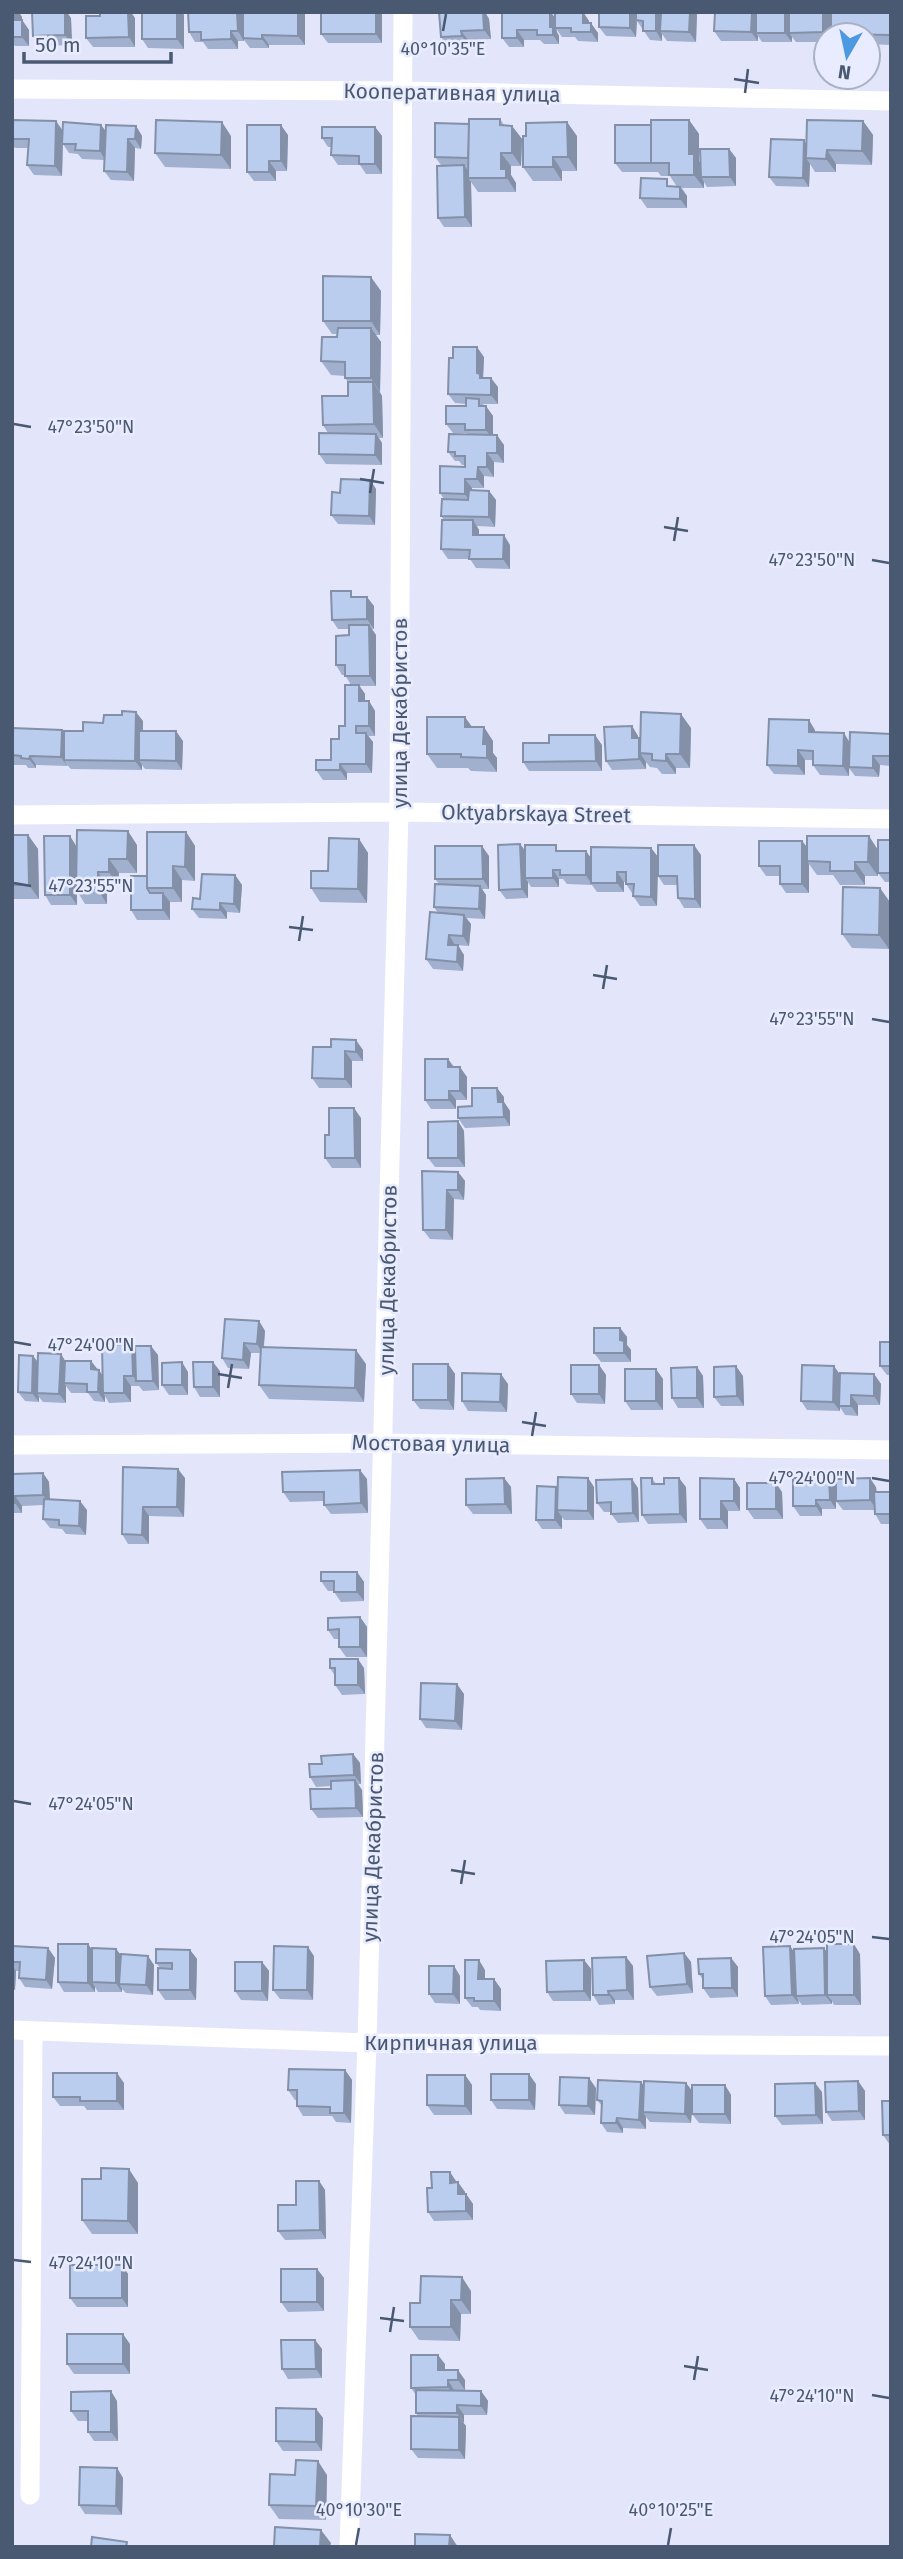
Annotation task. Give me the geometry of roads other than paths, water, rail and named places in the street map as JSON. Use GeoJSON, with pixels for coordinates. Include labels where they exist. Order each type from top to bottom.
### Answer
{"type":"FeatureCollection","features":[{"type":"Feature","properties":{"kind":"street","name":"улица Декабристов"},"geometry":{"type":"LineString","coordinates":[[349,2547],[367,2043],[400,812],[404,12]]}},
{"type":"Feature","properties":{"kind":"street","name":"Кооперативная улица"},"geometry":{"type":"LineString","coordinates":[[12,89],[402,91],[891,101]]}},
{"type":"Feature","properties":{"kind":"street","name":"Oktyabrskaya Street"},"geometry":{"type":"LineString","coordinates":[[12,815],[400,812],[891,819]]}},
{"type":"Feature","properties":{"kind":"street","name":"Мостовая улица"},"geometry":{"type":"LineString","coordinates":[[12,1445],[384,1443],[891,1450]]}},
{"type":"Feature","properties":{"kind":"street","name":"Кирпичная улица"},"geometry":{"type":"LineString","coordinates":[[12,2030],[367,2043],[891,2046]]}},
{"type":"Feature","properties":{"kind":"street"},"geometry":{"type":"LineString","coordinates":[[30,2495],[33,2031]]}}]}
